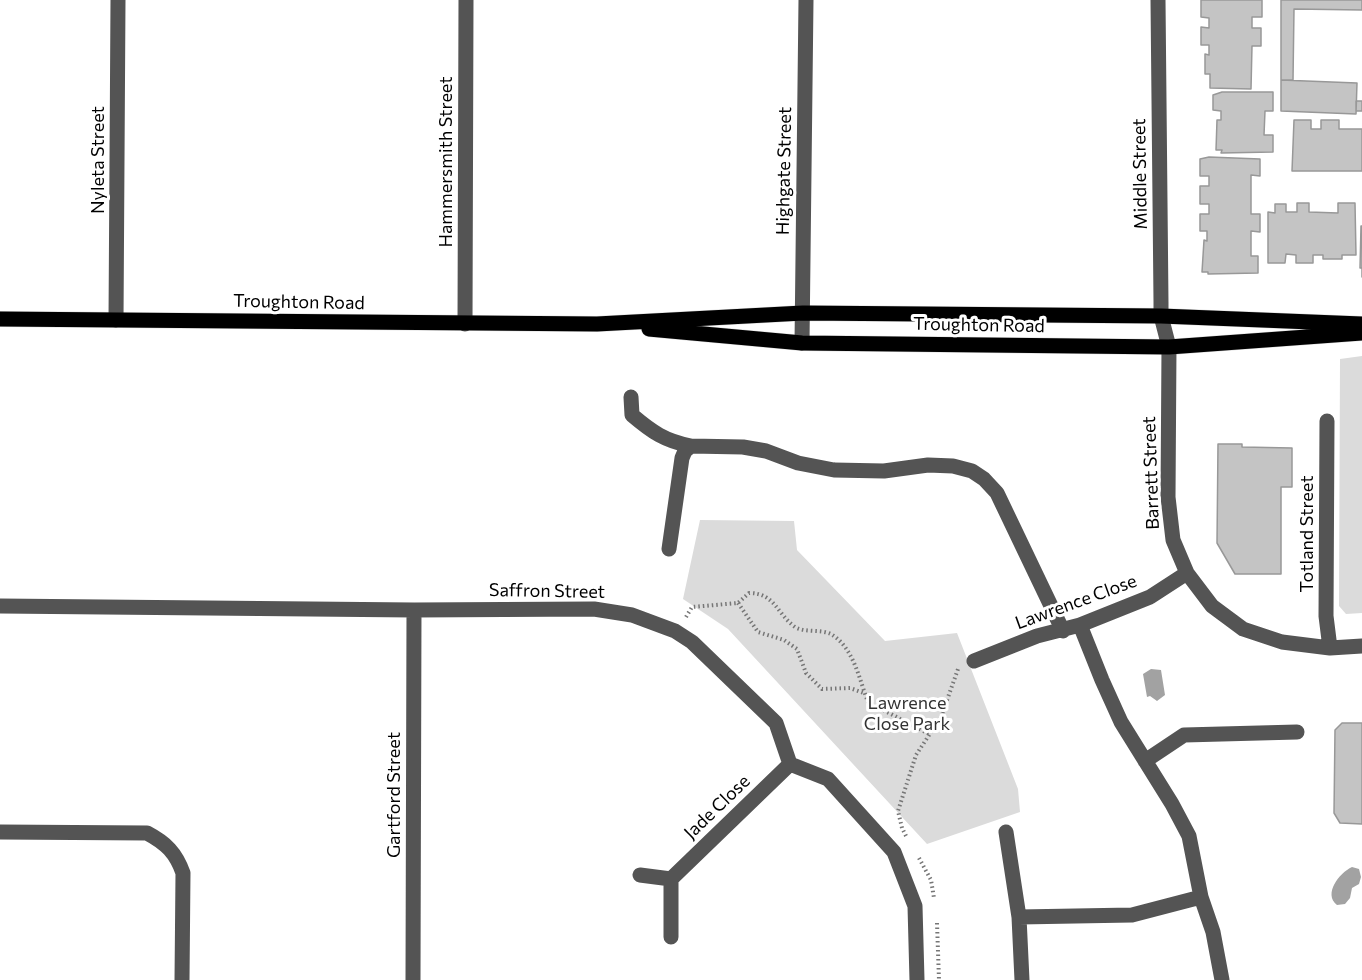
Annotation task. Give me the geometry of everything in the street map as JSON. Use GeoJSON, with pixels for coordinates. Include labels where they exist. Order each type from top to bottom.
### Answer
{"type":"FeatureCollection","features":[{"type":"Feature","properties":{"kind":"main road","name":"Troughton Road"},"geometry":{"type":"LineString","coordinates":[[0,319],[597,324],[803,313],[1161,316],[1362,324]]}},
{"type":"Feature","properties":{"kind":"main road","name":"Troughton Road"},"geometry":{"type":"LineString","coordinates":[[597,324],[802,343],[1169,347],[1362,333]]}},
{"type":"Feature","properties":{"kind":"street","name":"Nyleta Street"},"geometry":{"type":"LineString","coordinates":[[116,320],[118,0]]}},
{"type":"Feature","properties":{"kind":"street","name":"Hammersmith Street"},"geometry":{"type":"LineString","coordinates":[[465,324],[466,0]]}},
{"type":"Feature","properties":{"kind":"street","name":"Highgate Street"},"geometry":{"type":"LineString","coordinates":[[802,343],[806,0]]}},
{"type":"Feature","properties":{"kind":"street","name":"Middle Street"},"geometry":{"type":"LineString","coordinates":[[1158,0],[1161,316],[1169,347]]}},
{"type":"Feature","properties":{"kind":"street","name":"Barrett Street"},"geometry":{"type":"LineString","coordinates":[[1169,347],[1168,497],[1173,540],[1187,573],[1212,606],[1243,629],[1282,642],[1330,648],[1362,646]]}},
{"type":"Feature","properties":{"kind":"street"},"geometry":{"type":"LineString","coordinates":[[631,397],[632,415],[641,423],[659,436],[691,446],[743,447],[766,451],[798,463],[834,470],[884,471],[928,465],[953,466],[972,471],[984,479],[997,493],[1064,631]]}},
{"type":"Feature","properties":{"kind":"street","name":"Totland Street"},"geometry":{"type":"LineString","coordinates":[[1327,421],[1326,616],[1330,648]]}},
{"type":"Feature","properties":{"kind":"street"},"geometry":{"type":"LineString","coordinates":[[669,549],[682,458],[691,446]]}},
{"type":"Feature","properties":{"kind":"street","name":"Lawrence Close"},"geometry":{"type":"LineString","coordinates":[[967,663],[1037,636],[1064,631],[1150,597],[1187,573]]}},
{"type":"Feature","properties":{"kind":"street","name":"Saffron Street"},"geometry":{"type":"LineString","coordinates":[[0,606],[414,610],[594,609],[632,615],[675,631],[692,642],[776,723],[790,764]]}},
{"type":"Feature","properties":{"kind":"street","name":"Gartford Street"},"geometry":{"type":"LineString","coordinates":[[413,980],[414,610]]}},
{"type":"Feature","properties":{"kind":"street"},"geometry":{"type":"LineString","coordinates":[[1080,625],[1121,722],[1189,836],[1201,897],[1213,932],[1222,980]]}},
{"type":"Feature","properties":{"kind":"street"},"geometry":{"type":"LineString","coordinates":[[1145,761],[1184,735],[1297,732]]}},
{"type":"Feature","properties":{"kind":"street"},"geometry":{"type":"LineString","coordinates":[[790,764],[828,779],[894,852],[915,906],[916,980]]}},
{"type":"Feature","properties":{"kind":"street","name":"Jade Close"},"geometry":{"type":"LineString","coordinates":[[671,879],[790,764]]}},
{"type":"Feature","properties":{"kind":"street"},"geometry":{"type":"LineString","coordinates":[[0,832],[147,833],[162,841],[177,856],[183,873],[182,980]]}},
{"type":"Feature","properties":{"kind":"street"},"geometry":{"type":"LineString","coordinates":[[1006,832],[1019,917],[1022,980]]}},
{"type":"Feature","properties":{"kind":"street"},"geometry":{"type":"LineString","coordinates":[[640,875],[671,879],[671,937]]}},
{"type":"Feature","properties":{"kind":"street"},"geometry":{"type":"LineString","coordinates":[[1019,917],[1132,915],[1201,897]]}},
{"type":"Feature","properties":{"kind":"path"},"geometry":{"type":"LineString","coordinates":[[675,631],[693,607],[738,603],[749,593],[761,593],[773,602],[796,627],[830,634],[849,652],[868,702],[929,734]]}},
{"type":"Feature","properties":{"kind":"path"},"geometry":{"type":"LineString","coordinates":[[738,603],[758,632],[784,640],[797,650],[806,673],[822,688],[850,688],[865,693]]}},
{"type":"Feature","properties":{"kind":"path"},"geometry":{"type":"LineString","coordinates":[[912,845],[902,828],[898,811],[916,755],[941,717],[967,663]]}},
{"type":"Feature","properties":{"kind":"path"},"geometry":{"type":"LineString","coordinates":[[916,854],[931,880],[935,903]]}},
{"type":"Feature","properties":{"kind":"path"},"geometry":{"type":"LineString","coordinates":[[936,914],[939,980]]}},
{"type":"Feature","properties":{"kind":"green space"},"geometry":{"type":"Polygon","coordinates":[[[1362,356],[1362,613],[1346,614],[1339,606],[1340,359],[1362,356]]]}},
{"type":"Feature","properties":{"kind":"green space","name":"Lawrence Close Park"},"geometry":{"type":"Polygon","coordinates":[[[700,520],[794,521],[797,550],[885,641],[957,633],[1018,789],[1020,812],[927,844],[728,629],[683,599],[700,520]]]}},
{"type":"Feature","properties":{"kind":"shaded area"},"geometry":{"type":"Polygon","coordinates":[[[1151,669],[1161,670],[1165,695],[1157,701],[1150,696],[1147,697],[1143,674],[1151,669]]]}},
{"type":"Feature","properties":{"kind":"shaded area"},"geometry":{"type":"Polygon","coordinates":[[[1352,867],[1359,869],[1361,877],[1359,884],[1352,888],[1350,898],[1345,904],[1337,905],[1332,895],[1334,884],[1352,867]]]}},
{"type":"Feature","properties":{"kind":"building"},"geometry":{"type":"Polygon","coordinates":[[[1201,0],[1262,0],[1262,17],[1252,17],[1252,28],[1261,28],[1261,46],[1252,46],[1251,89],[1210,88],[1210,74],[1205,74],[1205,54],[1209,55],[1209,45],[1201,45],[1201,27],[1209,28],[1209,18],[1201,17],[1201,0]]]}},
{"type":"Feature","properties":{"kind":"building"},"geometry":{"type":"Polygon","coordinates":[[[1281,0],[1362,0],[1362,10],[1294,9],[1293,80],[1281,80],[1281,0]]]}},
{"type":"Feature","properties":{"kind":"building"},"geometry":{"type":"Polygon","coordinates":[[[1281,80],[1357,83],[1356,114],[1281,111],[1281,80]]]}},
{"type":"Feature","properties":{"kind":"building"},"geometry":{"type":"Polygon","coordinates":[[[1222,92],[1273,92],[1273,111],[1265,111],[1264,135],[1273,135],[1273,152],[1221,153],[1222,150],[1216,150],[1217,120],[1221,120],[1221,111],[1213,110],[1213,95],[1222,92]]]}},
{"type":"Feature","properties":{"kind":"building"},"geometry":{"type":"Polygon","coordinates":[[[1356,101],[1362,101],[1362,111],[1356,111],[1356,101]]]}},
{"type":"Feature","properties":{"kind":"building"},"geometry":{"type":"Polygon","coordinates":[[[1294,120],[1311,120],[1311,129],[1321,129],[1321,120],[1339,120],[1339,129],[1362,129],[1362,171],[1292,171],[1294,120]]]}},
{"type":"Feature","properties":{"kind":"building"},"geometry":{"type":"Polygon","coordinates":[[[1209,157],[1260,159],[1260,176],[1251,175],[1251,214],[1260,214],[1260,232],[1251,231],[1251,256],[1258,256],[1258,273],[1208,274],[1208,272],[1202,272],[1204,240],[1207,241],[1207,231],[1200,231],[1200,214],[1209,214],[1209,204],[1200,204],[1200,186],[1209,186],[1209,176],[1200,176],[1200,159],[1209,157]]]}},
{"type":"Feature","properties":{"kind":"building"},"geometry":{"type":"Polygon","coordinates":[[[1297,203],[1309,203],[1309,212],[1338,213],[1338,203],[1355,203],[1356,255],[1342,255],[1342,259],[1323,259],[1323,255],[1313,255],[1313,263],[1296,263],[1296,255],[1286,254],[1285,263],[1268,263],[1268,212],[1275,213],[1275,204],[1286,204],[1286,212],[1297,212],[1297,203]]]}},
{"type":"Feature","properties":{"kind":"building"},"geometry":{"type":"Polygon","coordinates":[[[1361,226],[1362,268],[1360,268],[1361,226]]]}},
{"type":"Feature","properties":{"kind":"building"},"geometry":{"type":"Polygon","coordinates":[[[1218,444],[1292,448],[1292,487],[1281,487],[1281,574],[1235,574],[1217,543],[1218,444]]]}},
{"type":"Feature","properties":{"kind":"building"},"geometry":{"type":"Polygon","coordinates":[[[1342,723],[1362,723],[1362,824],[1340,823],[1334,813],[1335,730],[1342,723]]]}}]}
